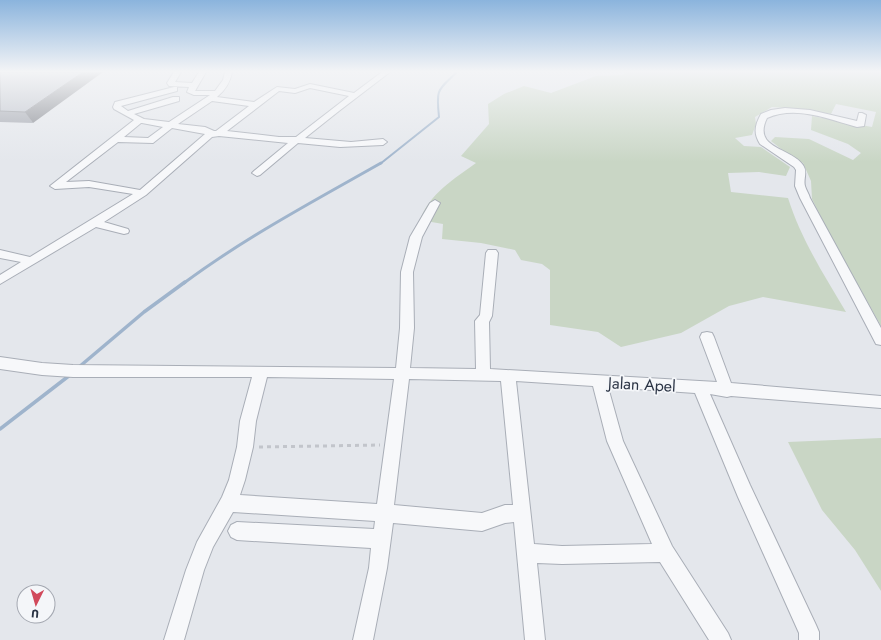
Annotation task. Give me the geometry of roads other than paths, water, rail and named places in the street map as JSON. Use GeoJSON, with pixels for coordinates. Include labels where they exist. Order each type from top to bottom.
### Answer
{"type":"FeatureCollection","features":[{"type":"Feature","properties":{"kind":"street"},"geometry":{"type":"LineString","coordinates":[[128,102],[117,105],[127,114],[140,120],[205,130],[216,134],[339,145],[357,145],[383,142]]}},
{"type":"Feature","properties":{"kind":"street"},"geometry":{"type":"LineString","coordinates":[[127,114],[167,102]]}},
{"type":"Feature","properties":{"kind":"street"},"geometry":{"type":"LineString","coordinates":[[117,139],[150,141],[171,124],[205,102]]}},
{"type":"Feature","properties":{"kind":"street"},"geometry":{"type":"LineString","coordinates":[[241,102],[256,105]]}},
{"type":"Feature","properties":{"kind":"street"},"geometry":{"type":"LineString","coordinates":[[0,280],[142,193],[203,139],[216,134],[260,102]]}},
{"type":"Feature","properties":{"kind":"street"},"geometry":{"type":"LineString","coordinates":[[257,173],[345,102]]}},
{"type":"Feature","properties":{"kind":"street"},"geometry":{"type":"LineString","coordinates":[[862,115],[861,124],[856,124],[817,114],[796,111],[776,111],[764,116],[758,130],[759,138],[798,165],[801,170],[800,186],[805,198],[881,340]]}},
{"type":"Feature","properties":{"kind":"street"},"geometry":{"type":"LineString","coordinates":[[140,120],[55,186],[89,184],[142,193]]}},
{"type":"Feature","properties":{"kind":"street"},"geometry":{"type":"LineString","coordinates":[[363,640],[378,568],[402,374],[407,328],[407,272],[416,237],[435,203]]}},
{"type":"Feature","properties":{"kind":"street"},"geometry":{"type":"LineString","coordinates":[[95,223],[124,230]]}},
{"type":"Feature","properties":{"kind":"street"},"geometry":{"type":"LineString","coordinates":[[483,375],[482,321],[486,316],[492,253]]}},
{"type":"Feature","properties":{"kind":"street"},"geometry":{"type":"LineString","coordinates":[[0,254],[32,261]]}},
{"type":"Feature","properties":{"kind":"street"},"geometry":{"type":"LineString","coordinates":[[707,337],[727,390]]}},
{"type":"Feature","properties":{"kind":"street","name":"Jalan Apel"},"geometry":{"type":"LineString","coordinates":[[0,363],[42,369],[73,371],[508,375],[881,402]]}},
{"type":"Feature","properties":{"kind":"street"},"geometry":{"type":"LineString","coordinates":[[174,640],[195,570],[206,542],[228,503],[237,480],[246,447],[248,421],[261,372]]}},
{"type":"Feature","properties":{"kind":"street"},"geometry":{"type":"LineString","coordinates":[[508,375],[535,640]]}},
{"type":"Feature","properties":{"kind":"street"},"geometry":{"type":"LineString","coordinates":[[599,381],[615,441],[665,552],[721,640]]}},
{"type":"Feature","properties":{"kind":"street"},"geometry":{"type":"LineString","coordinates":[[700,388],[744,491],[810,632],[809,640]]}},
{"type":"Feature","properties":{"kind":"street"},"geometry":{"type":"LineString","coordinates":[[228,503],[385,513],[482,522],[504,514],[521,512]]}},
{"type":"Feature","properties":{"kind":"street"},"geometry":{"type":"LineString","coordinates":[[237,531],[382,539]]}},
{"type":"Feature","properties":{"kind":"street"},"geometry":{"type":"LineString","coordinates":[[526,553],[562,555],[665,552]]}},
{"type":"Feature","properties":{"kind":"waterway"},"geometry":{"type":"LineString","coordinates":[[380,164],[439,117],[438,102]]}},
{"type":"Feature","properties":{"kind":"waterway"},"geometry":{"type":"LineString","coordinates":[[184,283],[256,235],[381,163]]}},
{"type":"Feature","properties":{"kind":"waterway"},"geometry":{"type":"LineString","coordinates":[[79,367],[144,312],[185,282]]}},
{"type":"Feature","properties":{"kind":"waterway"},"geometry":{"type":"LineString","coordinates":[[0,429],[70,375]]}}]}
